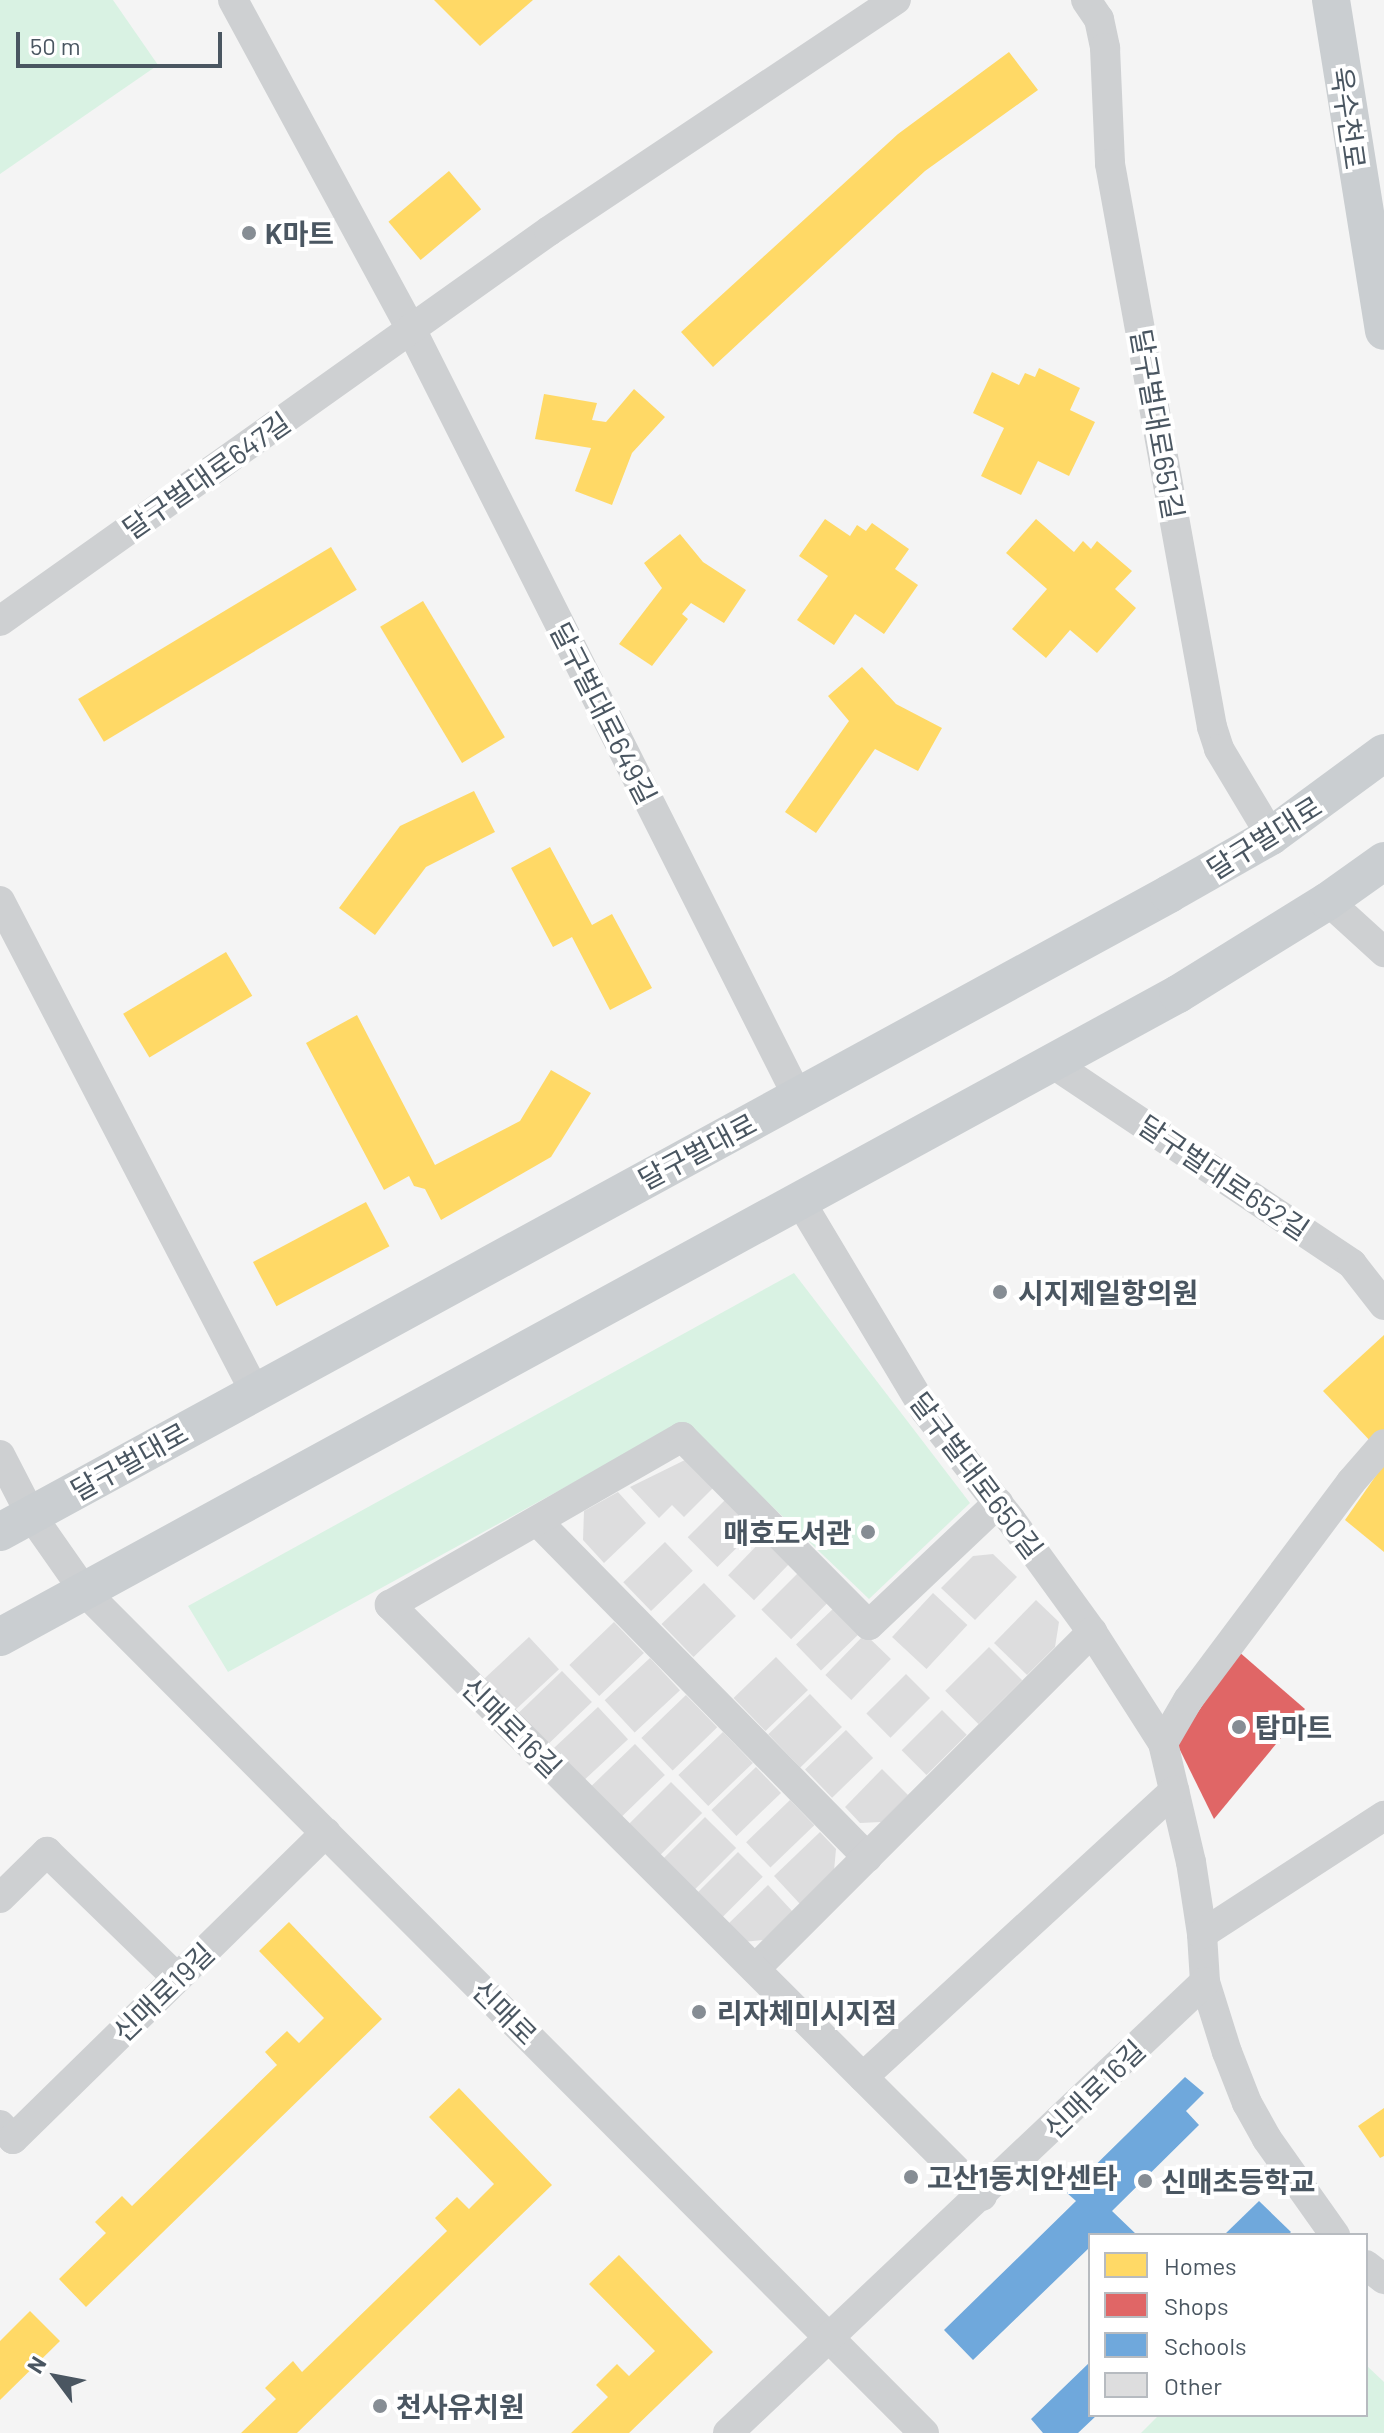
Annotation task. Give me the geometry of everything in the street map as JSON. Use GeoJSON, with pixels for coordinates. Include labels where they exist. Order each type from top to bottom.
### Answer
{"type":"FeatureCollection","features":[{"type":"Feature","properties":{"kind":"main road","name":"욱수천로"},"geometry":{"type":"LineString","coordinates":[[1331,0],[1384,331]]}},
{"type":"Feature","properties":{"kind":"main road","name":"달구벌대로"},"geometry":{"type":"LineString","coordinates":[[16,1523],[1271,836],[1384,753]]}},
{"type":"Feature","properties":{"kind":"main road"},"geometry":{"type":"LineString","coordinates":[[0,1637],[1178,994],[1328,901],[1384,861]]}},
{"type":"Feature","properties":{"kind":"street","name":"달구벌대로649길"},"geometry":{"type":"LineString","coordinates":[[233,0],[411,329],[798,1097]]}},
{"type":"Feature","properties":{"kind":"street"},"geometry":{"type":"LineString","coordinates":[[411,329],[549,231],[896,0]]}},
{"type":"Feature","properties":{"kind":"street","name":"달구벌대로651길"},"geometry":{"type":"LineString","coordinates":[[1086,0],[1099,19],[1105,48],[1110,164],[1212,727],[1219,749],[1271,836]]}},
{"type":"Feature","properties":{"kind":"street","name":"달구벌대로647길"},"geometry":{"type":"LineString","coordinates":[[0,621],[411,329]]}},
{"type":"Feature","properties":{"kind":"street"},"geometry":{"type":"LineString","coordinates":[[0,901],[255,1392]]}},
{"type":"Feature","properties":{"kind":"street"},"geometry":{"type":"LineString","coordinates":[[1328,901],[1384,952]]}},
{"type":"Feature","properties":{"kind":"street","name":"달구벌대로652길"},"geometry":{"type":"LineString","coordinates":[[1052,1063],[1352,1264],[1384,1305]]}},
{"type":"Feature","properties":{"kind":"street","name":"달구벌대로650길"},"geometry":{"type":"LineString","coordinates":[[800,1201],[925,1410],[998,1503],[1092,1632],[1163,1743],[1191,1862],[1202,1934],[1205,1982],[1247,2103],[1267,2139],[1334,2233]]}},
{"type":"Feature","properties":{"kind":"street","name":"신매로16길"},"geometry":{"type":"LineString","coordinates":[[982,2196],[390,1605],[682,1437],[869,1625],[998,1503]]}},
{"type":"Feature","properties":{"kind":"street"},"geometry":{"type":"LineString","coordinates":[[1163,1743],[1188,1700],[1351,1482],[1384,1444]]}},
{"type":"Feature","properties":{"kind":"street","name":"신매로"},"geometry":{"type":"LineString","coordinates":[[0,1455],[16,1523],[924,2433]]}},
{"type":"Feature","properties":{"kind":"street"},"geometry":{"type":"LineString","coordinates":[[538,1522],[867,1857]]}},
{"type":"Feature","properties":{"kind":"street"},"geometry":{"type":"LineString","coordinates":[[755,1969],[1092,1632]]}},
{"type":"Feature","properties":{"kind":"street"},"geometry":{"type":"LineString","coordinates":[[863,2077],[1174,1791]]}},
{"type":"Feature","properties":{"kind":"street"},"geometry":{"type":"LineString","coordinates":[[1202,1934],[1384,1816]]}},
{"type":"Feature","properties":{"kind":"street","name":"신매로19길"},"geometry":{"type":"LineString","coordinates":[[0,2125],[13,2139],[326,1832]]}},
{"type":"Feature","properties":{"kind":"street"},"geometry":{"type":"LineString","coordinates":[[0,1898],[47,1852],[177,1978]]}},
{"type":"Feature","properties":{"kind":"street","name":"신매로16길"},"geometry":{"type":"LineString","coordinates":[[728,2433],[1205,1982]]}},
{"type":"Feature","properties":{"kind":"street"},"geometry":{"type":"LineString","coordinates":[[1368,2267],[1384,2279]]}},
{"type":"Feature","properties":{"kind":"green space"},"geometry":{"type":"Polygon","coordinates":[[[0,0],[113,0],[158,65],[0,174],[0,0]]]}},
{"type":"Feature","properties":{"kind":"green space"},"geometry":{"type":"Polygon","coordinates":[[[794,1273],[970,1503],[869,1599],[684,1422],[228,1672],[188,1606],[794,1273]]]}},
{"type":"Feature","properties":{"kind":"green space"},"geometry":{"type":"Polygon","coordinates":[[[1368,2367],[1384,2382],[1384,2433],[1141,2433],[1157,2417],[1368,2417],[1368,2367]]]}},
{"type":"Feature","properties":{"kind":"building: Homes"},"geometry":{"type":"Polygon","coordinates":[[[434,0],[533,0],[480,46],[434,0]]]}},
{"type":"Feature","properties":{"kind":"building: Homes"},"geometry":{"type":"Polygon","coordinates":[[[1009,52],[1038,90],[925,171],[713,367],[681,332],[898,134],[1009,52]]]}},
{"type":"Feature","properties":{"kind":"building: Homes"},"geometry":{"type":"Polygon","coordinates":[[[449,171],[481,209],[421,260],[388,222],[449,171]]]}},
{"type":"Feature","properties":{"kind":"building: Homes"},"geometry":{"type":"Polygon","coordinates":[[[1039,368],[1080,388],[1070,410],[1095,422],[1069,476],[1038,461],[1021,495],[981,476],[1004,428],[973,413],[992,372],[1019,385],[1025,373],[1035,377],[1039,368]]]}},
{"type":"Feature","properties":{"kind":"building: Homes"},"geometry":{"type":"Polygon","coordinates":[[[634,389],[665,417],[632,453],[612,505],[575,491],[591,448],[535,439],[544,394],[597,403],[592,420],[606,422],[634,389]]]}},
{"type":"Feature","properties":{"kind":"building: Homes"},"geometry":{"type":"Polygon","coordinates":[[[825,519],[850,536],[857,525],[866,531],[872,523],[909,549],[895,569],[918,585],[884,634],[855,614],[834,645],[797,620],[828,576],[799,556],[825,519]]]}},
{"type":"Feature","properties":{"kind":"building: Homes"},"geometry":{"type":"Polygon","coordinates":[[[1036,519],[1074,552],[1083,541],[1091,549],[1097,541],[1132,571],[1115,589],[1136,608],[1097,653],[1070,630],[1046,658],[1012,629],[1047,589],[1006,553],[1036,519]]]}},
{"type":"Feature","properties":{"kind":"building: Homes"},"geometry":{"type":"Polygon","coordinates":[[[680,534],[703,562],[746,590],[724,623],[691,603],[682,614],[688,619],[652,666],[619,644],[662,588],[644,563],[680,534]]]}},
{"type":"Feature","properties":{"kind":"building: Homes"},"geometry":{"type":"Polygon","coordinates":[[[331,547],[357,590],[104,742],[78,699],[331,547]]]}},
{"type":"Feature","properties":{"kind":"building: Homes"},"geometry":{"type":"Polygon","coordinates":[[[423,601],[505,737],[462,763],[380,627],[423,601]]]}},
{"type":"Feature","properties":{"kind":"building: Homes"},"geometry":{"type":"Polygon","coordinates":[[[862,667],[896,704],[942,728],[918,771],[875,749],[816,833],[785,812],[849,721],[828,696],[862,667]]]}},
{"type":"Feature","properties":{"kind":"building: Homes"},"geometry":{"type":"Polygon","coordinates":[[[474,791],[495,832],[426,867],[375,935],[339,908],[400,826],[474,791]]]}},
{"type":"Feature","properties":{"kind":"building: Homes"},"geometry":{"type":"Polygon","coordinates":[[[550,847],[592,925],[612,914],[652,988],[610,1010],[572,937],[553,947],[511,868],[550,847]]]}},
{"type":"Feature","properties":{"kind":"building: Homes"},"geometry":{"type":"Polygon","coordinates":[[[226,952],[252,996],[149,1058],[123,1014],[226,952]]]}},
{"type":"Feature","properties":{"kind":"building: Homes"},"geometry":{"type":"Polygon","coordinates":[[[357,1015],[435,1165],[520,1121],[551,1070],[591,1093],[551,1157],[441,1220],[425,1189],[414,1186],[409,1176],[384,1190],[306,1043],[357,1015]]]}},
{"type":"Feature","properties":{"kind":"building: Homes"},"geometry":{"type":"Polygon","coordinates":[[[366,1202],[389,1246],[276,1306],[253,1262],[366,1202]]]}},
{"type":"Feature","properties":{"kind":"building: Homes"},"geometry":{"type":"Polygon","coordinates":[[[1384,1335],[1384,1434],[1374,1445],[1323,1391],[1384,1335]]]}},
{"type":"Feature","properties":{"kind":"building: Homes"},"geometry":{"type":"Polygon","coordinates":[[[1384,1464],[1384,1552],[1345,1520],[1384,1464]]]}},
{"type":"Feature","properties":{"kind":"building: Homes"},"geometry":{"type":"Polygon","coordinates":[[[289,1922],[382,2019],[86,2307],[59,2279],[106,2233],[95,2222],[122,2196],[132,2206],[277,2065],[265,2052],[287,2031],[299,2043],[324,2018],[259,1951],[289,1922]]]}},
{"type":"Feature","properties":{"kind":"building: Homes"},"geometry":{"type":"Polygon","coordinates":[[[459,2088],[552,2185],[297,2433],[241,2433],[276,2399],[265,2388],[293,2361],[302,2372],[447,2231],[435,2218],[457,2197],[469,2209],[494,2184],[429,2117],[459,2088]]]}},
{"type":"Feature","properties":{"kind":"building: Homes"},"geometry":{"type":"Polygon","coordinates":[[[1384,2108],[1384,2156],[1380,2158],[1358,2126],[1384,2108]]]}},
{"type":"Feature","properties":{"kind":"building: Homes"},"geometry":{"type":"Polygon","coordinates":[[[619,2255],[713,2352],[629,2433],[571,2433],[608,2397],[596,2385],[617,2364],[629,2376],[655,2351],[589,2284],[619,2255]]]}},
{"type":"Feature","properties":{"kind":"building: Homes"},"geometry":{"type":"Polygon","coordinates":[[[30,2311],[60,2341],[0,2400],[0,2341],[30,2311]]]}},
{"type":"Feature","properties":{"kind":"building: Shops","name":"탑마트"},"geometry":{"type":"Polygon","coordinates":[[[1238,1651],[1305,1709],[1214,1819],[1177,1744],[1238,1651]]]}},
{"type":"Feature","properties":{"kind":"building: Schools"},"geometry":{"type":"Polygon","coordinates":[[[1185,2077],[1204,2093],[1186,2111],[1199,2125],[1112,2211],[1135,2233],[1088,2233],[1088,2249],[973,2360],[944,2330],[1076,2201],[1067,2193],[1185,2077]]]}},
{"type":"Feature","properties":{"kind":"building: Schools"},"geometry":{"type":"Polygon","coordinates":[[[1259,2201],[1291,2232],[1290,2233],[1226,2233],[1259,2201]]]}},
{"type":"Feature","properties":{"kind":"building: Schools"},"geometry":{"type":"Polygon","coordinates":[[[1088,2364],[1088,2417],[1095,2417],[1078,2433],[1043,2433],[1031,2419],[1088,2364]]]}},
{"type":"Feature","properties":{"kind":"building: Other"},"geometry":{"type":"Polygon","coordinates":[[[689,1458],[716,1485],[684,1517],[672,1505],[659,1518],[630,1487],[689,1458]]]}},
{"type":"Feature","properties":{"kind":"building: Other"},"geometry":{"type":"Polygon","coordinates":[[[618,1492],[646,1523],[604,1563],[583,1540],[584,1511],[618,1492]]]}},
{"type":"Feature","properties":{"kind":"building: Other"},"geometry":{"type":"Polygon","coordinates":[[[728,1497],[758,1527],[717,1567],[688,1537],[728,1497]]]}},
{"type":"Feature","properties":{"kind":"building: Other"},"geometry":{"type":"Polygon","coordinates":[[[767,1535],[793,1560],[754,1600],[728,1575],[767,1535]]]}},
{"type":"Feature","properties":{"kind":"building: Other"},"geometry":{"type":"Polygon","coordinates":[[[665,1542],[693,1571],[651,1611],[623,1582],[665,1542]]]}},
{"type":"Feature","properties":{"kind":"building: Other"},"geometry":{"type":"Polygon","coordinates":[[[993,1554],[1017,1577],[975,1620],[941,1588],[973,1556],[993,1554]]]}},
{"type":"Feature","properties":{"kind":"building: Other"},"geometry":{"type":"Polygon","coordinates":[[[801,1570],[831,1600],[791,1639],[761,1610],[801,1570]]]}},
{"type":"Feature","properties":{"kind":"building: Other"},"geometry":{"type":"Polygon","coordinates":[[[704,1583],[736,1616],[694,1657],[662,1624],[704,1583]]]}},
{"type":"Feature","properties":{"kind":"building: Other"},"geometry":{"type":"Polygon","coordinates":[[[933,1593],[967,1625],[926,1669],[892,1637],[933,1593]]]}},
{"type":"Feature","properties":{"kind":"building: Other"},"geometry":{"type":"Polygon","coordinates":[[[1036,1600],[1059,1622],[1055,1647],[1027,1675],[994,1643],[1036,1600]]]}},
{"type":"Feature","properties":{"kind":"building: Other"},"geometry":{"type":"Polygon","coordinates":[[[837,1605],[862,1631],[821,1670],[796,1645],[837,1605]]]}},
{"type":"Feature","properties":{"kind":"building: Other"},"geometry":{"type":"Polygon","coordinates":[[[614,1622],[644,1653],[599,1696],[569,1665],[614,1622]]]}},
{"type":"Feature","properties":{"kind":"building: Other"},"geometry":{"type":"Polygon","coordinates":[[[865,1634],[891,1659],[851,1700],[825,1675],[865,1634]]]}},
{"type":"Feature","properties":{"kind":"building: Other"},"geometry":{"type":"Polygon","coordinates":[[[529,1637],[559,1669],[514,1711],[484,1679],[529,1637]]]}},
{"type":"Feature","properties":{"kind":"building: Other"},"geometry":{"type":"Polygon","coordinates":[[[989,1647],[1022,1680],[978,1724],[945,1691],[989,1647]]]}},
{"type":"Feature","properties":{"kind":"building: Other"},"geometry":{"type":"Polygon","coordinates":[[[776,1657],[808,1690],[766,1731],[734,1698],[776,1657]]]}},
{"type":"Feature","properties":{"kind":"building: Other"},"geometry":{"type":"Polygon","coordinates":[[[650,1658],[680,1690],[635,1732],[605,1700],[650,1658]]]}},
{"type":"Feature","properties":{"kind":"building: Other"},"geometry":{"type":"Polygon","coordinates":[[[562,1671],[592,1702],[547,1745],[517,1714],[562,1671]]]}},
{"type":"Feature","properties":{"kind":"building: Other"},"geometry":{"type":"Polygon","coordinates":[[[906,1674],[930,1698],[890,1738],[866,1714],[906,1674]]]}},
{"type":"Feature","properties":{"kind":"building: Other"},"geometry":{"type":"Polygon","coordinates":[[[810,1694],[842,1727],[800,1767],[768,1734],[810,1694]]]}},
{"type":"Feature","properties":{"kind":"building: Other"},"geometry":{"type":"Polygon","coordinates":[[[686,1695],[717,1727],[673,1770],[641,1738],[686,1695]]]}},
{"type":"Feature","properties":{"kind":"building: Other"},"geometry":{"type":"Polygon","coordinates":[[[598,1707],[628,1739],[583,1781],[553,1749],[598,1707]]]}},
{"type":"Feature","properties":{"kind":"building: Other"},"geometry":{"type":"Polygon","coordinates":[[[942,1710],[967,1735],[926,1775],[902,1750],[942,1710]]]}},
{"type":"Feature","properties":{"kind":"building: Other"},"geometry":{"type":"Polygon","coordinates":[[[846,1730],[873,1758],[832,1798],[805,1770],[846,1730]]]}},
{"type":"Feature","properties":{"kind":"building: Other"},"geometry":{"type":"Polygon","coordinates":[[[723,1732],[753,1763],[708,1806],[678,1775],[723,1732]]]}},
{"type":"Feature","properties":{"kind":"building: Other"},"geometry":{"type":"Polygon","coordinates":[[[635,1744],[665,1775],[620,1818],[590,1787],[635,1744]]]}},
{"type":"Feature","properties":{"kind":"building: Other"},"geometry":{"type":"Polygon","coordinates":[[[756,1767],[781,1793],[736,1836],[711,1810],[756,1767]]]}},
{"type":"Feature","properties":{"kind":"building: Other"},"geometry":{"type":"Polygon","coordinates":[[[882,1769],[908,1795],[881,1822],[860,1823],[845,1807],[882,1769]]]}},
{"type":"Feature","properties":{"kind":"building: Other"},"geometry":{"type":"Polygon","coordinates":[[[671,1782],[702,1813],[658,1857],[627,1826],[671,1782]]]}},
{"type":"Feature","properties":{"kind":"building: Other"},"geometry":{"type":"Polygon","coordinates":[[[790,1800],[814,1825],[770,1868],[746,1842],[790,1800]]]}},
{"type":"Feature","properties":{"kind":"building: Other"},"geometry":{"type":"Polygon","coordinates":[[[705,1817],[736,1848],[692,1892],[661,1861],[705,1817]]]}},
{"type":"Feature","properties":{"kind":"building: Other"},"geometry":{"type":"Polygon","coordinates":[[[820,1832],[836,1849],[834,1871],[800,1904],[774,1876],[820,1832]]]}},
{"type":"Feature","properties":{"kind":"building: Other"},"geometry":{"type":"Polygon","coordinates":[[[738,1852],[763,1877],[720,1920],[695,1895],[738,1852]]]}},
{"type":"Feature","properties":{"kind":"building: Other"},"geometry":{"type":"Polygon","coordinates":[[[768,1885],[793,1912],[763,1940],[743,1942],[727,1925],[768,1885]]]}},
{"type":"Feature","properties":{"kind":"place","name":"K마트"},"geometry":{"type":"Point","coordinates":[249,233]}},
{"type":"Feature","properties":{"kind":"place","name":"시지제일항의원"},"geometry":{"type":"Point","coordinates":[1000,1292]}},
{"type":"Feature","properties":{"kind":"place","name":"매호도서관"},"geometry":{"type":"Point","coordinates":[868,1532]}},
{"type":"Feature","properties":{"kind":"place","name":"탑마트"},"geometry":{"type":"Point","coordinates":[1239,1727]}},
{"type":"Feature","properties":{"kind":"place","name":"리자체미시지점"},"geometry":{"type":"Point","coordinates":[699,2012]}},
{"type":"Feature","properties":{"kind":"place","name":"고산1동치안센타"},"geometry":{"type":"Point","coordinates":[911,2177]}},
{"type":"Feature","properties":{"kind":"place","name":"신매초등학교"},"geometry":{"type":"Point","coordinates":[1145,2181]}},
{"type":"Feature","properties":{"kind":"place","name":"천사유치원"},"geometry":{"type":"Point","coordinates":[380,2406]}}]}
